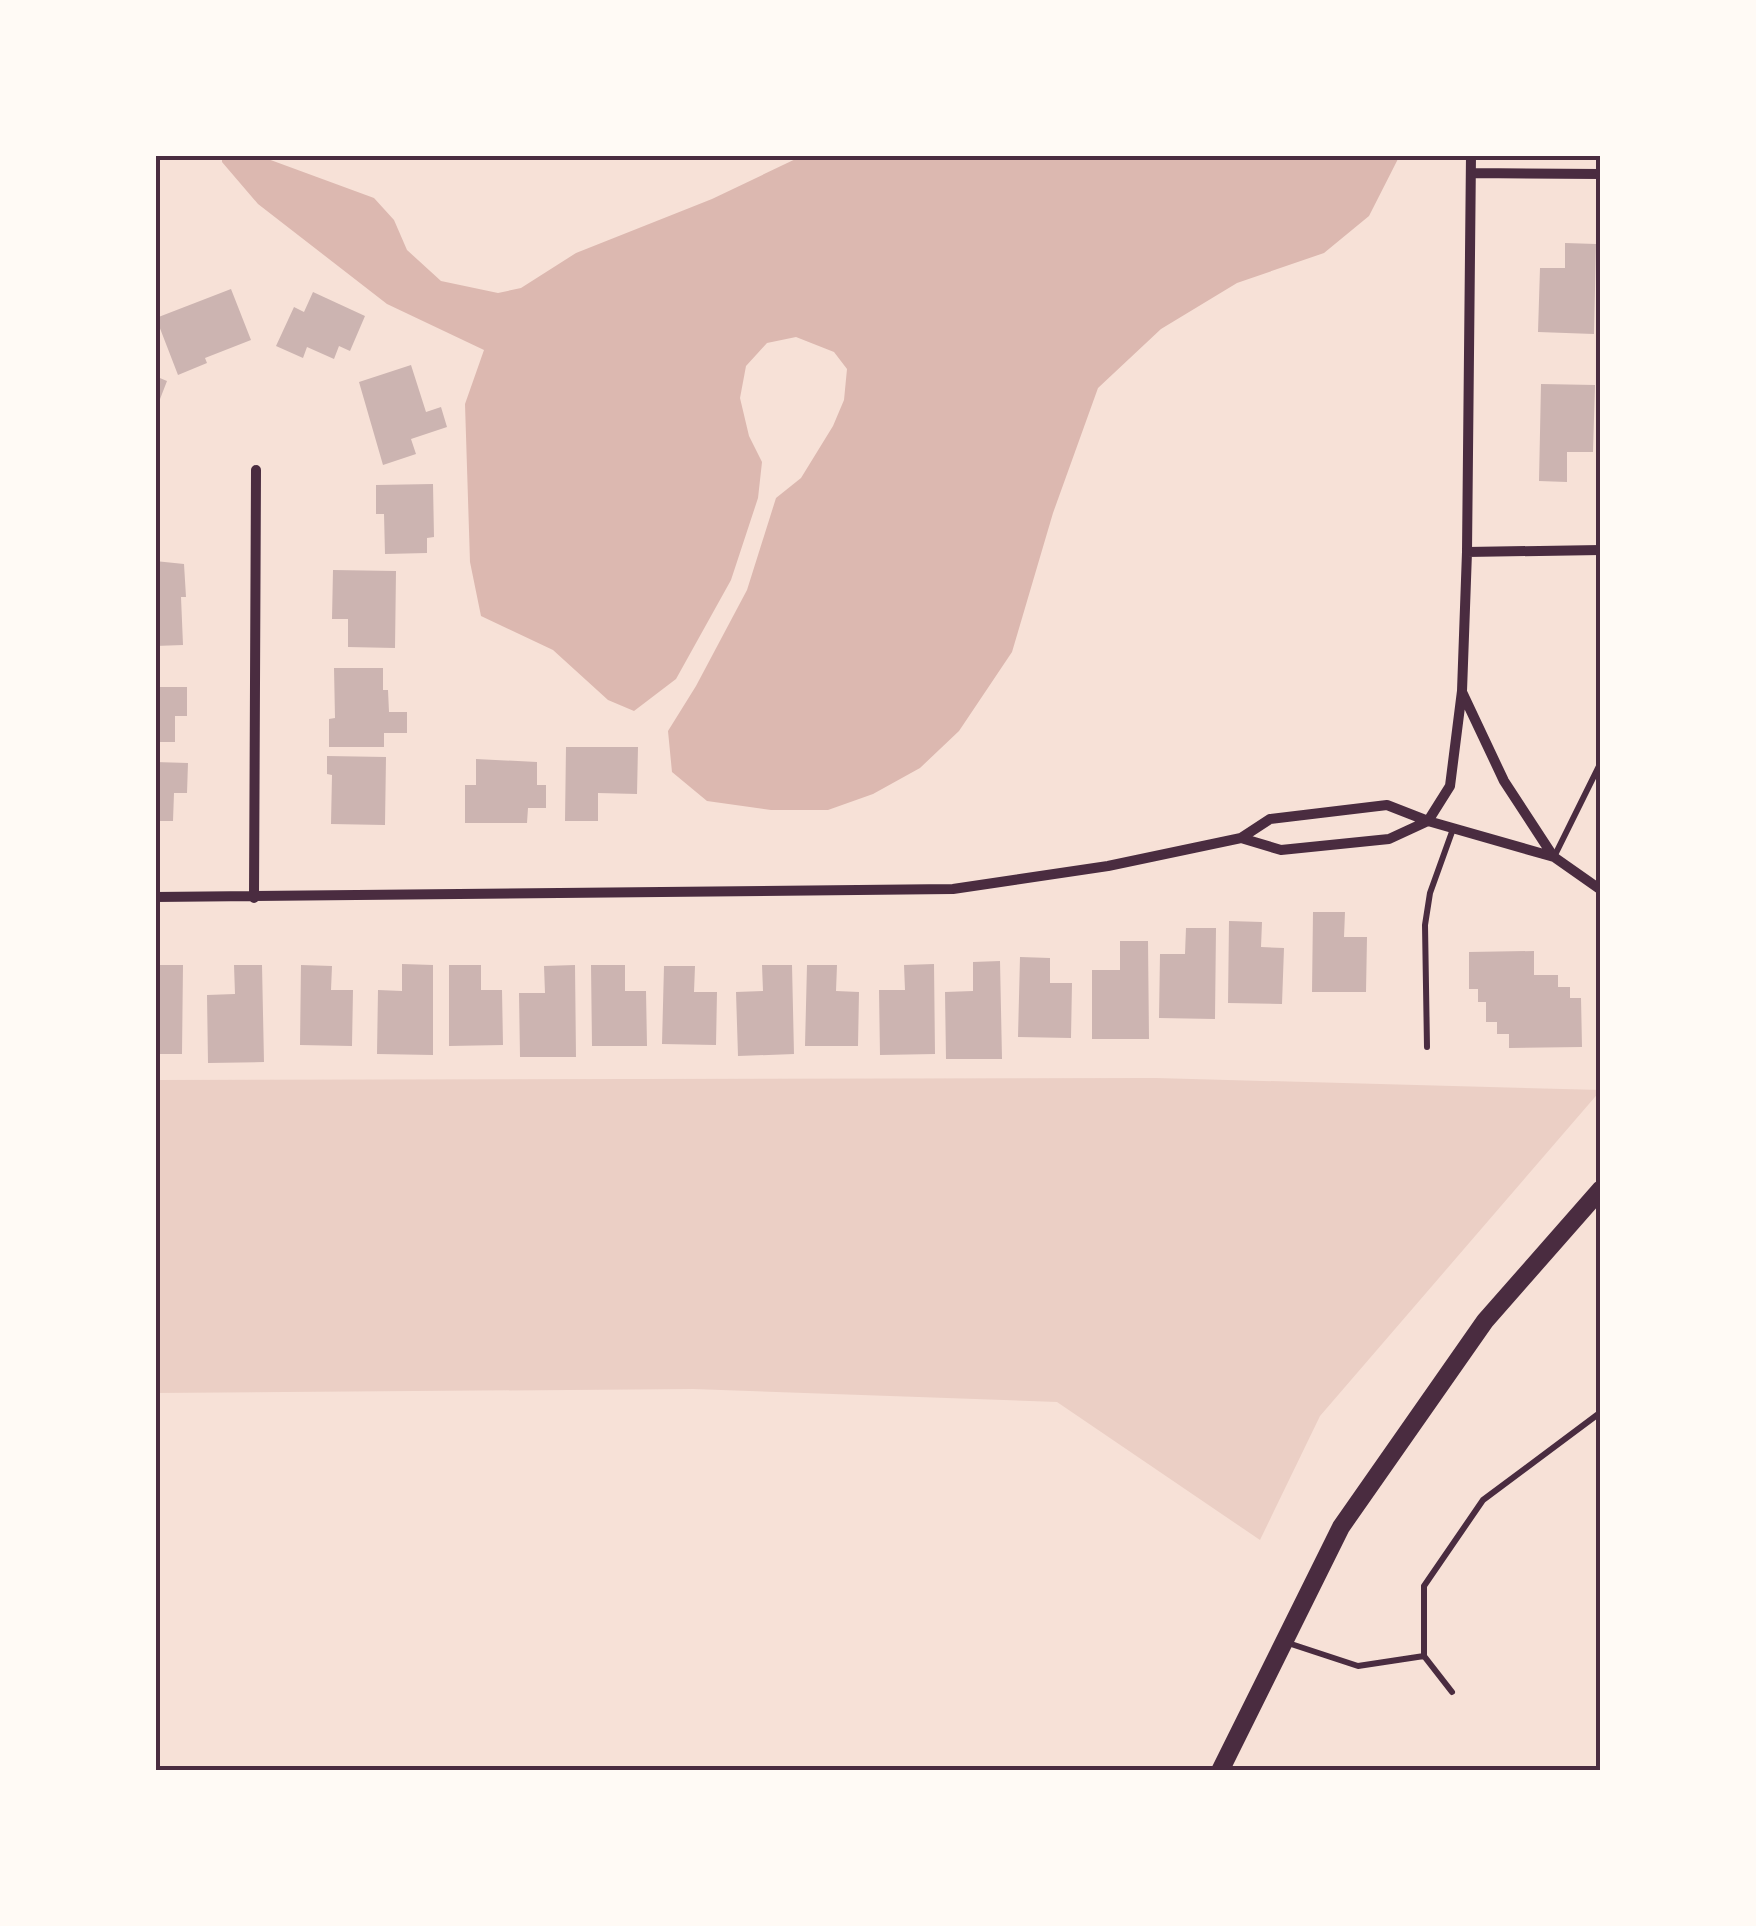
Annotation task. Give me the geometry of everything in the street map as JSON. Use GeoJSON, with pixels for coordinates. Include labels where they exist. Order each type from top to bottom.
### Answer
{"type":"FeatureCollection","features":[{"type":"Feature","properties":{"kind":"main road"},"geometry":{"type":"LineString","coordinates":[[1220,1771],[1341,1527],[1486,1320],[1601,1189]]}},
{"type":"Feature","properties":{"kind":"street"},"geometry":{"type":"LineString","coordinates":[[1240,838],[1281,850],[1389,839],[1428,820],[1450,786],[1462,691],[1467,552],[1471,155]]}},
{"type":"Feature","properties":{"kind":"street"},"geometry":{"type":"LineString","coordinates":[[1471,174],[1601,174]]}},
{"type":"Feature","properties":{"kind":"street"},"geometry":{"type":"LineString","coordinates":[[254,898],[256,470]]}},
{"type":"Feature","properties":{"kind":"street"},"geometry":{"type":"LineString","coordinates":[[1467,552],[1601,550]]}},
{"type":"Feature","properties":{"kind":"street"},"geometry":{"type":"LineString","coordinates":[[1462,691],[1504,780],[1554,857]]}},
{"type":"Feature","properties":{"kind":"street"},"geometry":{"type":"LineString","coordinates":[[155,897],[952,889],[1108,866],[1240,838],[1270,819],[1386,805],[1554,857],[1601,890]]}},
{"type":"Feature","properties":{"kind":"lane"},"geometry":{"type":"LineString","coordinates":[[1554,857],[1601,762]]}},
{"type":"Feature","properties":{"kind":"lane"},"geometry":{"type":"LineString","coordinates":[[1427,1048],[1426,925],[1430,893],[1454,828]]}},
{"type":"Feature","properties":{"kind":"lane"},"geometry":{"type":"LineString","coordinates":[[1452,1692],[1424,1656],[1424,1586],[1483,1500],[1601,1412]]}},
{"type":"Feature","properties":{"kind":"lane"},"geometry":{"type":"LineString","coordinates":[[1284,1642],[1358,1666],[1424,1656]]}},
{"type":"Feature","properties":{"kind":"shaded area"},"geometry":{"type":"Polygon","coordinates":[[[222,155],[257,155],[374,198],[394,220],[407,250],[441,281],[498,293],[521,288],[576,253],[712,199],[804,155],[1400,155],[1369,216],[1324,253],[1237,283],[1161,329],[1098,388],[1053,513],[1012,652],[959,731],[920,768],[873,794],[828,810],[771,810],[707,801],[672,772],[668,731],[747,590],[776,498],[801,478],[833,426],[844,400],[847,369],[834,352],[796,337],[767,343],[746,366],[740,398],[749,436],[762,462],[758,498],[731,580],[676,679],[634,711],[608,700],[553,650],[481,616],[470,562],[465,404],[484,350],[387,304],[258,204],[222,162],[222,155]]]}},
{"type":"Feature","properties":{"kind":"shaded area"},"geometry":{"type":"Polygon","coordinates":[[[1156,1078],[1601,1090],[1320,1416],[1260,1540],[1057,1402],[693,1389],[155,1393],[155,1080],[1156,1078]]]}},
{"type":"Feature","properties":{"kind":"building"},"geometry":{"type":"Polygon","coordinates":[[[1565,243],[1596,244],[1594,334],[1538,332],[1540,268],[1565,268],[1565,243]]]}},
{"type":"Feature","properties":{"kind":"building"},"geometry":{"type":"Polygon","coordinates":[[[231,289],[251,340],[205,358],[207,363],[178,375],[156,318],[231,289]]]}},
{"type":"Feature","properties":{"kind":"building"},"geometry":{"type":"Polygon","coordinates":[[[313,292],[365,316],[350,351],[339,346],[334,359],[307,347],[303,358],[276,346],[294,307],[304,312],[313,292]]]}},
{"type":"Feature","properties":{"kind":"building"},"geometry":{"type":"Polygon","coordinates":[[[411,365],[426,412],[441,407],[447,427],[411,439],[416,454],[383,465],[359,382],[411,365]]]}},
{"type":"Feature","properties":{"kind":"building"},"geometry":{"type":"Polygon","coordinates":[[[155,376],[167,381],[155,412],[155,376]]]}},
{"type":"Feature","properties":{"kind":"building"},"geometry":{"type":"Polygon","coordinates":[[[1541,384],[1595,385],[1593,452],[1567,452],[1567,482],[1539,481],[1541,384]]]}},
{"type":"Feature","properties":{"kind":"building"},"geometry":{"type":"Polygon","coordinates":[[[433,484],[434,537],[427,538],[427,553],[385,554],[384,514],[376,514],[376,485],[433,484]]]}},
{"type":"Feature","properties":{"kind":"building"},"geometry":{"type":"Polygon","coordinates":[[[155,561],[184,564],[183,645],[155,646],[155,561]]]}},
{"type":"Feature","properties":{"kind":"building"},"geometry":{"type":"Polygon","coordinates":[[[333,570],[396,571],[395,648],[348,647],[348,619],[332,619],[333,570]]]}},
{"type":"Feature","properties":{"kind":"building"},"geometry":{"type":"Polygon","coordinates":[[[334,668],[383,668],[389,712],[407,712],[407,733],[384,733],[384,747],[329,747],[329,719],[335,718],[334,668]]]}},
{"type":"Feature","properties":{"kind":"building"},"geometry":{"type":"Polygon","coordinates":[[[155,687],[187,687],[187,716],[175,716],[175,742],[155,742],[155,687]]]}},
{"type":"Feature","properties":{"kind":"building"},"geometry":{"type":"Polygon","coordinates":[[[566,747],[638,747],[637,794],[598,793],[598,821],[565,821],[566,747]]]}},
{"type":"Feature","properties":{"kind":"building"},"geometry":{"type":"Polygon","coordinates":[[[327,756],[386,757],[385,825],[331,824],[332,775],[327,774],[327,756]]]}},
{"type":"Feature","properties":{"kind":"building"},"geometry":{"type":"Polygon","coordinates":[[[476,759],[537,762],[537,785],[546,785],[546,808],[528,808],[527,823],[465,823],[465,785],[476,785],[476,759]]]}},
{"type":"Feature","properties":{"kind":"building"},"geometry":{"type":"Polygon","coordinates":[[[155,762],[188,763],[187,793],[174,793],[173,821],[155,821],[155,762]]]}},
{"type":"Feature","properties":{"kind":"building"},"geometry":{"type":"Polygon","coordinates":[[[1313,912],[1345,912],[1344,937],[1367,937],[1366,992],[1312,992],[1313,912]]]}},
{"type":"Feature","properties":{"kind":"building"},"geometry":{"type":"Polygon","coordinates":[[[1229,921],[1262,922],[1261,947],[1284,948],[1282,1004],[1228,1003],[1229,921]]]}},
{"type":"Feature","properties":{"kind":"building"},"geometry":{"type":"Polygon","coordinates":[[[1186,928],[1216,928],[1215,1019],[1159,1018],[1160,954],[1185,954],[1186,928]]]}},
{"type":"Feature","properties":{"kind":"building"},"geometry":{"type":"Polygon","coordinates":[[[1120,941],[1148,941],[1149,1039],[1092,1039],[1092,970],[1120,970],[1120,941]]]}},
{"type":"Feature","properties":{"kind":"building"},"geometry":{"type":"Polygon","coordinates":[[[1534,951],[1534,975],[1558,975],[1558,987],[1570,987],[1570,998],[1581,998],[1582,1047],[1509,1048],[1509,1034],[1497,1034],[1497,1022],[1486,1022],[1486,1002],[1478,1002],[1478,989],[1469,989],[1469,952],[1534,951]]]}},
{"type":"Feature","properties":{"kind":"building"},"geometry":{"type":"Polygon","coordinates":[[[1020,957],[1050,958],[1050,983],[1072,983],[1071,1038],[1018,1037],[1020,957]]]}},
{"type":"Feature","properties":{"kind":"building"},"geometry":{"type":"Polygon","coordinates":[[[1000,961],[1002,1059],[946,1059],[945,992],[973,991],[973,962],[1000,961]]]}},
{"type":"Feature","properties":{"kind":"building"},"geometry":{"type":"Polygon","coordinates":[[[402,964],[433,965],[433,1055],[377,1054],[378,990],[402,991],[402,964]]]}},
{"type":"Feature","properties":{"kind":"building"},"geometry":{"type":"Polygon","coordinates":[[[934,964],[935,1054],[880,1055],[879,990],[905,990],[904,965],[934,964]]]}},
{"type":"Feature","properties":{"kind":"building"},"geometry":{"type":"Polygon","coordinates":[[[155,965],[183,965],[182,1054],[155,1054],[155,965]]]}},
{"type":"Feature","properties":{"kind":"building"},"geometry":{"type":"Polygon","coordinates":[[[234,965],[262,965],[264,1062],[208,1063],[207,995],[235,994],[234,965]]]}},
{"type":"Feature","properties":{"kind":"building"},"geometry":{"type":"Polygon","coordinates":[[[301,965],[332,966],[331,990],[353,990],[352,1046],[300,1045],[301,965]]]}},
{"type":"Feature","properties":{"kind":"building"},"geometry":{"type":"Polygon","coordinates":[[[449,965],[481,965],[481,990],[502,990],[503,1045],[449,1046],[449,965]]]}},
{"type":"Feature","properties":{"kind":"building"},"geometry":{"type":"Polygon","coordinates":[[[575,965],[576,1057],[520,1057],[519,993],[545,993],[544,966],[575,965]]]}},
{"type":"Feature","properties":{"kind":"building"},"geometry":{"type":"Polygon","coordinates":[[[591,965],[625,965],[625,991],[646,991],[647,1046],[592,1046],[591,965]]]}},
{"type":"Feature","properties":{"kind":"building"},"geometry":{"type":"Polygon","coordinates":[[[762,965],[792,965],[794,1054],[738,1056],[736,992],[763,991],[762,965]]]}},
{"type":"Feature","properties":{"kind":"building"},"geometry":{"type":"Polygon","coordinates":[[[807,965],[837,965],[836,991],[859,992],[858,1046],[805,1046],[807,965]]]}},
{"type":"Feature","properties":{"kind":"building"},"geometry":{"type":"Polygon","coordinates":[[[664,966],[695,966],[694,992],[717,992],[716,1045],[662,1044],[664,966]]]}}]}
